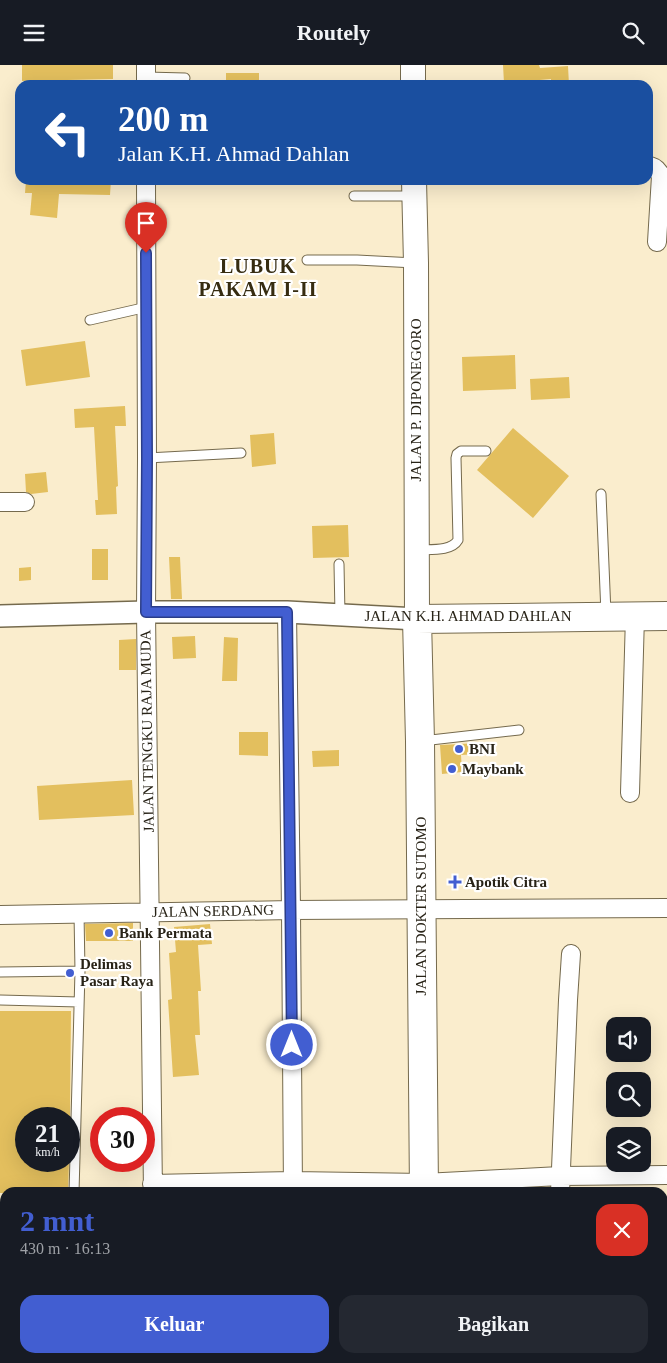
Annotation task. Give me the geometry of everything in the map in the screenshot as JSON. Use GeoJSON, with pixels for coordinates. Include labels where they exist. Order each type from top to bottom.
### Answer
{"type":"FeatureCollection","features":[{"type":"Feature","properties":{"kind":"main road"},"geometry":{"type":"LineString","coordinates":[[413,65],[413,80]]}},
{"type":"Feature","properties":{"kind":"main road","name":"JALAN P. DIPONEGORO"},"geometry":{"type":"LineString","coordinates":[[414,188],[417,619]]}},
{"type":"Feature","properties":{"kind":"main road","name":"JALAN K.H. AHMAD DAHLAN"},"geometry":{"type":"LineString","coordinates":[[417,619],[667,616]]}},
{"type":"Feature","properties":{"kind":"main road","name":"JALAN DOKTER SUTOMO"},"geometry":{"type":"LineString","coordinates":[[417,619],[424,1187]]}},
{"type":"Feature","properties":{"kind":"street"},"geometry":{"type":"LineString","coordinates":[[653,167],[659,171],[661,176],[657,242]]}},
{"type":"Feature","properties":{"kind":"street","name":"JALAN TENGKU RAJA MUDA"},"geometry":{"type":"LineString","coordinates":[[146,185],[146,612],[152,1187]]}},
{"type":"Feature","properties":{"kind":"street"},"geometry":{"type":"LineString","coordinates":[[0,502],[25,502]]}},
{"type":"Feature","properties":{"kind":"street","name":"JALAN K.H. AHMAD DAHLAN"},"geometry":{"type":"LineString","coordinates":[[0,616],[146,612],[287,612],[417,619]]}},
{"type":"Feature","properties":{"kind":"street"},"geometry":{"type":"LineString","coordinates":[[287,612],[293,1187]]}},
{"type":"Feature","properties":{"kind":"street"},"geometry":{"type":"LineString","coordinates":[[630,793],[636,617]]}},
{"type":"Feature","properties":{"kind":"street","name":"JALAN SERDANG"},"geometry":{"type":"LineString","coordinates":[[0,915],[291,910],[667,908]]}},
{"type":"Feature","properties":{"kind":"street"},"geometry":{"type":"LineString","coordinates":[[560,1184],[571,954]]}},
{"type":"Feature","properties":{"kind":"street"},"geometry":{"type":"LineString","coordinates":[[458,1187],[560,1184],[667,1175]]}},
{"type":"Feature","properties":{"kind":"lane"},"geometry":{"type":"LineString","coordinates":[[146,76],[185,78]]}},
{"type":"Feature","properties":{"kind":"lane"},"geometry":{"type":"LineString","coordinates":[[354,196],[414,188]]}},
{"type":"Feature","properties":{"kind":"lane"},"geometry":{"type":"LineString","coordinates":[[307,260],[416,263]]}},
{"type":"Feature","properties":{"kind":"lane"},"geometry":{"type":"LineString","coordinates":[[90,320],[146,307]]}},
{"type":"Feature","properties":{"kind":"lane"},"geometry":{"type":"LineString","coordinates":[[416,550],[442,548],[457,543],[457,454],[466,450],[486,451]]}},
{"type":"Feature","properties":{"kind":"lane"},"geometry":{"type":"LineString","coordinates":[[147,458],[241,453]]}},
{"type":"Feature","properties":{"kind":"lane"},"geometry":{"type":"LineString","coordinates":[[602,494],[606,617]]}},
{"type":"Feature","properties":{"kind":"lane"},"geometry":{"type":"LineString","coordinates":[[339,564],[340,615]]}},
{"type":"Feature","properties":{"kind":"lane"},"geometry":{"type":"LineString","coordinates":[[420,741],[518,730]]}},
{"type":"Feature","properties":{"kind":"lane"},"geometry":{"type":"LineString","coordinates":[[74,1187],[80,971],[79,913]]}},
{"type":"Feature","properties":{"kind":"lane"},"geometry":{"type":"LineString","coordinates":[[0,973],[80,971]]}},
{"type":"Feature","properties":{"kind":"lane"},"geometry":{"type":"LineString","coordinates":[[0,1000],[79,1002]]}},
{"type":"Feature","properties":{"kind":"building"},"geometry":{"type":"Polygon","coordinates":[[[22,65],[113,65],[113,79],[22,80],[22,65]]]}},
{"type":"Feature","properties":{"kind":"building"},"geometry":{"type":"Polygon","coordinates":[[[503,65],[539,65],[540,68],[568,66],[569,80],[504,80],[503,65]]]}},
{"type":"Feature","properties":{"kind":"building"},"geometry":{"type":"Polygon","coordinates":[[[226,73],[259,73],[259,80],[226,80],[226,73]]]}},
{"type":"Feature","properties":{"kind":"building"},"geometry":{"type":"Polygon","coordinates":[[[26,185],[111,185],[110,195],[59,194],[57,218],[30,215],[32,193],[25,193],[26,185]]]}},
{"type":"Feature","properties":{"kind":"building"},"geometry":{"type":"Polygon","coordinates":[[[85,341],[90,377],[26,386],[21,350],[85,341]]]}},
{"type":"Feature","properties":{"kind":"building"},"geometry":{"type":"Polygon","coordinates":[[[515,355],[516,389],[463,391],[462,357],[515,355]]]}},
{"type":"Feature","properties":{"kind":"building"},"geometry":{"type":"Polygon","coordinates":[[[569,377],[570,398],[531,400],[530,379],[569,377]]]}},
{"type":"Feature","properties":{"kind":"building"},"geometry":{"type":"Polygon","coordinates":[[[125,406],[126,426],[115,426],[118,486],[116,487],[117,514],[96,515],[95,500],[98,500],[94,427],[75,428],[74,409],[125,406]]]}},
{"type":"Feature","properties":{"kind":"building"},"geometry":{"type":"Polygon","coordinates":[[[513,428],[569,476],[533,518],[477,470],[513,428]]]}},
{"type":"Feature","properties":{"kind":"building"},"geometry":{"type":"Polygon","coordinates":[[[274,433],[276,464],[252,467],[250,435],[274,433]]]}},
{"type":"Feature","properties":{"kind":"building"},"geometry":{"type":"Polygon","coordinates":[[[46,472],[48,492],[31,494],[26,492],[25,474],[46,472]]]}},
{"type":"Feature","properties":{"kind":"building"},"geometry":{"type":"Polygon","coordinates":[[[348,525],[349,557],[313,558],[312,526],[348,525]]]}},
{"type":"Feature","properties":{"kind":"building"},"geometry":{"type":"Polygon","coordinates":[[[92,549],[108,549],[108,580],[92,580],[92,549]]]}},
{"type":"Feature","properties":{"kind":"building"},"geometry":{"type":"Polygon","coordinates":[[[169,557],[180,557],[182,599],[171,599],[169,557]]]}},
{"type":"Feature","properties":{"kind":"building"},"geometry":{"type":"Polygon","coordinates":[[[31,567],[31,580],[19,581],[19,568],[31,567]]]}},
{"type":"Feature","properties":{"kind":"building"},"geometry":{"type":"Polygon","coordinates":[[[195,636],[196,658],[173,659],[172,637],[195,636]]]}},
{"type":"Feature","properties":{"kind":"building"},"geometry":{"type":"Polygon","coordinates":[[[224,637],[238,638],[237,681],[222,681],[224,637]]]}},
{"type":"Feature","properties":{"kind":"building"},"geometry":{"type":"Polygon","coordinates":[[[136,639],[136,670],[119,670],[119,640],[136,639]]]}},
{"type":"Feature","properties":{"kind":"building"},"geometry":{"type":"Polygon","coordinates":[[[239,732],[268,732],[268,756],[239,755],[239,732]]]}},
{"type":"Feature","properties":{"kind":"building"},"geometry":{"type":"Polygon","coordinates":[[[479,743],[479,754],[461,755],[462,772],[442,774],[440,745],[479,743]]]}},
{"type":"Feature","properties":{"kind":"building"},"geometry":{"type":"Polygon","coordinates":[[[339,750],[339,766],[313,767],[312,751],[339,750]]]}},
{"type":"Feature","properties":{"kind":"building"},"geometry":{"type":"Polygon","coordinates":[[[132,780],[134,815],[39,820],[37,786],[132,780]]]}},
{"type":"Feature","properties":{"kind":"building","name":"Bank Permata"},"geometry":{"type":"Polygon","coordinates":[[[133,923],[133,941],[86,941],[85,924],[133,923]]]}},
{"type":"Feature","properties":{"kind":"building"},"geometry":{"type":"Polygon","coordinates":[[[210,924],[212,944],[198,945],[201,991],[198,991],[200,1035],[195,1035],[199,1075],[173,1077],[168,1000],[172,999],[169,953],[176,952],[174,927],[210,924]]]}},
{"type":"Feature","properties":{"kind":"building"},"geometry":{"type":"Polygon","coordinates":[[[0,1011],[71,1011],[70,1107],[15,1107],[15,1172],[69,1172],[68,1187],[0,1187],[0,1011]]]}},
{"type":"Feature","properties":{"kind":"place","name":"BNI"},"geometry":{"type":"Point","coordinates":[459,749]}},
{"type":"Feature","properties":{"kind":"place","name":"Maybank"},"geometry":{"type":"Point","coordinates":[452,769]}},
{"type":"Feature","properties":{"kind":"place","name":"Apotik Citra"},"geometry":{"type":"Point","coordinates":[455,882]}},
{"type":"Feature","properties":{"kind":"place","name":"Bank Permata"},"geometry":{"type":"Point","coordinates":[109,933]}},
{"type":"Feature","properties":{"kind":"place","name":"Delimas Pasar Raya"},"geometry":{"type":"Point","coordinates":[70,973]}},
{"type":"Feature","properties":{"kind":"district","name":"LUBUK PAKAM I-II"},"geometry":{"type":"Point","coordinates":[258,278]}},
{"type":"Feature","properties":{"kind":"route"},"geometry":{"type":"LineString","coordinates":[[146,253],[146,612],[287,612],[292,1045]]}}]}
